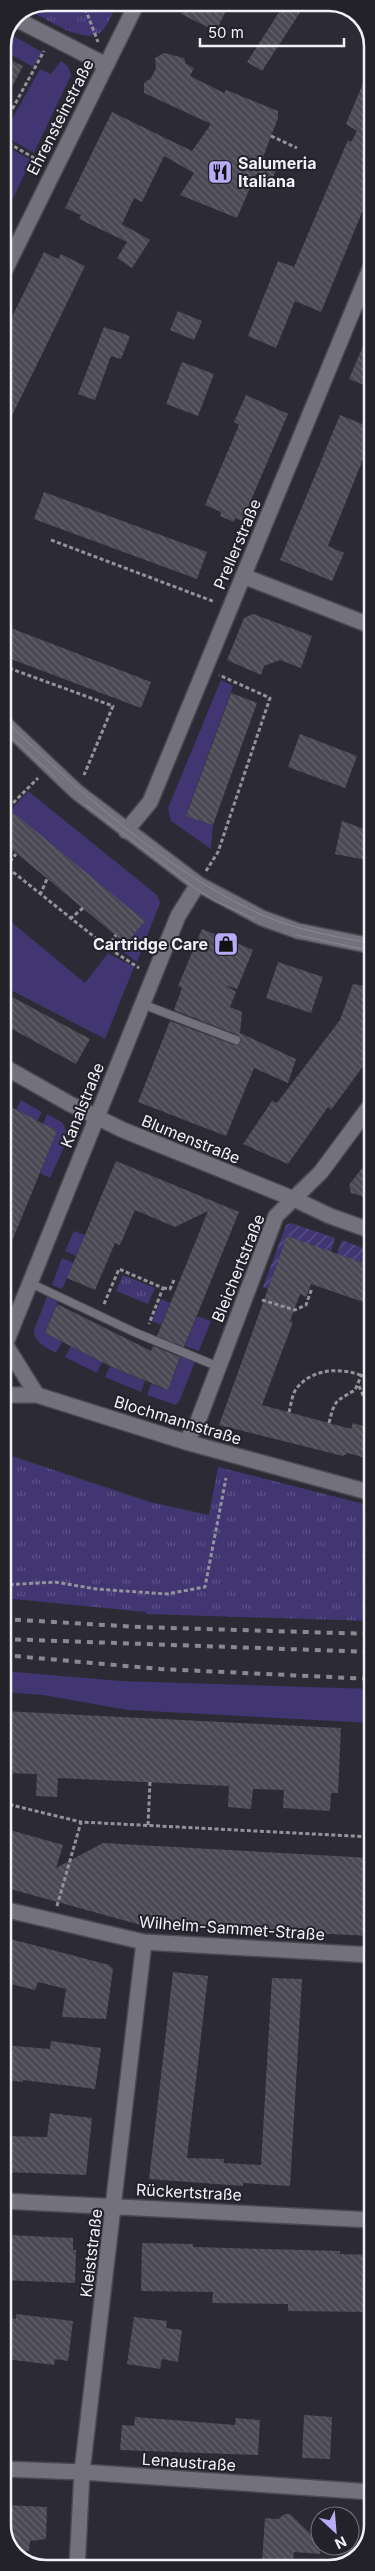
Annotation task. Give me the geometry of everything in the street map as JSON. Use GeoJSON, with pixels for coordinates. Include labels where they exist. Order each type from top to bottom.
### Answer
{"type":"FeatureCollection","features":[{"type":"Feature","properties":{"kind":"street","name":"Ehrensteinstraße"},"geometry":{"type":"LineString","coordinates":[[11,255],[133,11]]}},
{"type":"Feature","properties":{"kind":"street"},"geometry":{"type":"LineString","coordinates":[[22,22],[106,65]]}},
{"type":"Feature","properties":{"kind":"street","name":"Prellerstraße"},"geometry":{"type":"LineString","coordinates":[[126,832],[150,802],[363,286]]}},
{"type":"Feature","properties":{"kind":"street"},"geometry":{"type":"LineString","coordinates":[[243,576],[363,623]]}},
{"type":"Feature","properties":{"kind":"street"},"geometry":{"type":"LineString","coordinates":[[11,730],[77,792],[126,832],[198,884],[262,918],[298,931],[363,944]]}},
{"type":"Feature","properties":{"kind":"street","name":"Kanalstraße"},"geometry":{"type":"LineString","coordinates":[[12,1327],[178,916],[198,884]]}},
{"type":"Feature","properties":{"kind":"street","name":"Blumenstraße"},"geometry":{"type":"LineString","coordinates":[[11,1071],[96,1117],[294,1198],[330,1216],[363,1228]]}},
{"type":"Feature","properties":{"kind":"street","name":"Bleichertstraße"},"geometry":{"type":"LineString","coordinates":[[186,1442],[198,1421],[276,1216],[321,1172],[363,1115]]}},
{"type":"Feature","properties":{"kind":"street"},"geometry":{"type":"LineString","coordinates":[[12,1356],[37,1395]]}},
{"type":"Feature","properties":{"kind":"street","name":"Blochmannstraße"},"geometry":{"type":"LineString","coordinates":[[12,1395],[37,1395],[186,1442],[364,1491]]}},
{"type":"Feature","properties":{"kind":"street","name":"Wilhelm-Sammet-Straße"},"geometry":{"type":"LineString","coordinates":[[12,1911],[144,1942],[364,1954]]}},
{"type":"Feature","properties":{"kind":"street","name":"Kleiststraße"},"geometry":{"type":"LineString","coordinates":[[77,2560],[82,2472],[144,1942]]}},
{"type":"Feature","properties":{"kind":"street","name":"Rückertstraße"},"geometry":{"type":"LineString","coordinates":[[12,2201],[364,2220]]}},
{"type":"Feature","properties":{"kind":"street","name":"Lenaustraße"},"geometry":{"type":"LineString","coordinates":[[12,2469],[82,2472],[364,2491]]}},
{"type":"Feature","properties":{"kind":"lane"},"geometry":{"type":"LineString","coordinates":[[142,1004],[236,1040]]}},
{"type":"Feature","properties":{"kind":"lane"},"geometry":{"type":"LineString","coordinates":[[30,1283],[145,1337],[219,1367]]}},
{"type":"Feature","properties":{"kind":"path"},"geometry":{"type":"LineString","coordinates":[[86,11],[106,65]]}},
{"type":"Feature","properties":{"kind":"path"},"geometry":{"type":"LineString","coordinates":[[11,110],[52,37]]}},
{"type":"Feature","properties":{"kind":"path"},"geometry":{"type":"LineString","coordinates":[[271,136],[297,148]]}},
{"type":"Feature","properties":{"kind":"path"},"geometry":{"type":"LineString","coordinates":[[11,145],[53,168]]}},
{"type":"Feature","properties":{"kind":"path"},"geometry":{"type":"LineString","coordinates":[[51,540],[230,607]]}},
{"type":"Feature","properties":{"kind":"path"},"geometry":{"type":"LineString","coordinates":[[198,884],[218,852],[270,698],[205,668]]}},
{"type":"Feature","properties":{"kind":"path"},"geometry":{"type":"LineString","coordinates":[[11,669],[113,706],[77,792]]}},
{"type":"Feature","properties":{"kind":"path"},"geometry":{"type":"LineString","coordinates":[[11,805],[50,766]]}},
{"type":"Feature","properties":{"kind":"path"},"geometry":{"type":"LineString","coordinates":[[11,859],[16,854]]}},
{"type":"Feature","properties":{"kind":"path"},"geometry":{"type":"LineString","coordinates":[[11,872],[107,947],[152,978]]}},
{"type":"Feature","properties":{"kind":"path"},"geometry":{"type":"LineString","coordinates":[[40,895],[47,879]]}},
{"type":"Feature","properties":{"kind":"path"},"geometry":{"type":"LineString","coordinates":[[70,919],[83,908]]}},
{"type":"Feature","properties":{"kind":"path"},"geometry":{"type":"LineString","coordinates":[[107,947],[116,935]]}},
{"type":"Feature","properties":{"kind":"path"},"geometry":{"type":"LineString","coordinates":[[100,1315],[119,1269],[163,1288],[170,1289],[174,1280]]}},
{"type":"Feature","properties":{"kind":"path"},"geometry":{"type":"LineString","coordinates":[[145,1337],[163,1288]]}},
{"type":"Feature","properties":{"kind":"path"},"geometry":{"type":"LineString","coordinates":[[246,1295],[295,1310],[306,1305],[312,1288]]}},
{"type":"Feature","properties":{"kind":"path"},"geometry":{"type":"LineString","coordinates":[[289,1412],[295,1391],[310,1378],[336,1370],[349,1370],[362,1374],[355,1390],[342,1396],[333,1406],[329,1423]]}},
{"type":"Feature","properties":{"kind":"path"},"geometry":{"type":"LineString","coordinates":[[358,1385],[364,1397]]}},
{"type":"Feature","properties":{"kind":"path"},"geometry":{"type":"LineString","coordinates":[[12,1585],[55,1582],[96,1589],[167,1594],[205,1587],[226,1478]]}},
{"type":"Feature","properties":{"kind":"path"},"geometry":{"type":"LineString","coordinates":[[148,1825],[150,1782]]}},
{"type":"Feature","properties":{"kind":"path"},"geometry":{"type":"LineString","coordinates":[[12,1806],[81,1822],[364,1837]]}},
{"type":"Feature","properties":{"kind":"path"},"geometry":{"type":"LineString","coordinates":[[58,1906],[81,1822]]}},
{"type":"Feature","properties":{"kind":"green space"},"geometry":{"type":"Polygon","coordinates":[[[46,11],[114,11],[103,30],[96,35],[77,34],[55,25],[35,13],[46,11]]]}},
{"type":"Feature","properties":{"kind":"green space"},"geometry":{"type":"Polygon","coordinates":[[[13,36],[42,52],[33,67],[11,55],[13,36]]]}},
{"type":"Feature","properties":{"kind":"green space"},"geometry":{"type":"Polygon","coordinates":[[[61,61],[68,66],[71,75],[34,153],[11,140],[11,121],[40,69],[51,74],[61,61]]]}},
{"type":"Feature","properties":{"kind":"green space"},"geometry":{"type":"Polygon","coordinates":[[[11,149],[31,160],[11,203],[11,149]]]}},
{"type":"Feature","properties":{"kind":"green space"},"geometry":{"type":"Polygon","coordinates":[[[221,680],[233,686],[186,815],[213,825],[211,849],[171,821],[168,808],[221,680]]]}},
{"type":"Feature","properties":{"kind":"green space"},"geometry":{"type":"Polygon","coordinates":[[[28,791],[157,895],[160,903],[137,962],[113,944],[118,937],[126,944],[145,921],[11,812],[11,810],[28,791]]]}},
{"type":"Feature","properties":{"kind":"green space"},"geometry":{"type":"Polygon","coordinates":[[[11,922],[85,983],[108,953],[134,967],[105,1039],[11,990],[11,922]]]}},
{"type":"Feature","properties":{"kind":"green space"},"geometry":{"type":"Polygon","coordinates":[[[21,1100],[42,1112],[37,1121],[16,1110],[21,1100]]]}},
{"type":"Feature","properties":{"kind":"green space"},"geometry":{"type":"Polygon","coordinates":[[[47,1114],[62,1122],[69,1136],[50,1178],[40,1173],[57,1131],[43,1124],[47,1114]]]}},
{"type":"Feature","properties":{"kind":"green space"},"geometry":{"type":"Polygon","coordinates":[[[291,1223],[335,1238],[331,1252],[287,1236],[268,1289],[263,1287],[286,1225],[291,1223]]]}},
{"type":"Feature","properties":{"kind":"green space"},"geometry":{"type":"Polygon","coordinates":[[[74,1231],[85,1235],[76,1256],[65,1251],[74,1231]]]}},
{"type":"Feature","properties":{"kind":"green space"},"geometry":{"type":"Polygon","coordinates":[[[342,1240],[363,1248],[363,1263],[337,1254],[342,1240]]]}},
{"type":"Feature","properties":{"kind":"green space"},"geometry":{"type":"Polygon","coordinates":[[[62,1258],[74,1263],[62,1289],[52,1285],[62,1258]]]}},
{"type":"Feature","properties":{"kind":"green space"},"geometry":{"type":"Polygon","coordinates":[[[123,1275],[155,1288],[148,1304],[116,1291],[123,1275]]]}},
{"type":"Feature","properties":{"kind":"green space"},"geometry":{"type":"Polygon","coordinates":[[[48,1294],[59,1298],[46,1330],[48,1334],[62,1342],[56,1353],[38,1341],[34,1330],[48,1294]]]}},
{"type":"Feature","properties":{"kind":"green space"},"geometry":{"type":"Polygon","coordinates":[[[161,1299],[170,1303],[161,1325],[152,1321],[161,1299]]]}},
{"type":"Feature","properties":{"kind":"green space"},"geometry":{"type":"Polygon","coordinates":[[[197,1316],[211,1321],[199,1351],[185,1346],[197,1316]]]}},
{"type":"Feature","properties":{"kind":"green space"},"geometry":{"type":"Polygon","coordinates":[[[71,1346],[102,1362],[97,1373],[65,1357],[71,1346]]]}},
{"type":"Feature","properties":{"kind":"green space"},"geometry":{"type":"Polygon","coordinates":[[[181,1356],[195,1362],[179,1402],[176,1405],[147,1395],[151,1384],[168,1390],[181,1356]]]}},
{"type":"Feature","properties":{"kind":"green space"},"geometry":{"type":"Polygon","coordinates":[[[110,1366],[145,1381],[141,1392],[105,1377],[110,1366]]]}},
{"type":"Feature","properties":{"kind":"green space"},"geometry":{"type":"Polygon","coordinates":[[[12,1456],[150,1502],[209,1515],[218,1467],[364,1504],[364,1621],[146,1614],[146,1612],[12,1599],[12,1456]]]}},
{"type":"Feature","properties":{"kind":"green space"},"geometry":{"type":"Polygon","coordinates":[[[12,1672],[121,1681],[364,1689],[364,1723],[128,1710],[43,1695],[12,1693],[12,1672]]]}},
{"type":"Feature","properties":{"kind":"building"},"geometry":{"type":"Polygon","coordinates":[[[182,11],[226,11],[216,31],[181,14],[182,11]]]}},
{"type":"Feature","properties":{"kind":"building"},"geometry":{"type":"Polygon","coordinates":[[[280,11],[301,11],[262,71],[247,62],[280,11]]]}},
{"type":"Feature","properties":{"kind":"building"},"geometry":{"type":"Polygon","coordinates":[[[164,53],[184,58],[186,64],[194,68],[190,76],[224,93],[226,90],[278,111],[278,118],[263,157],[279,163],[272,180],[256,174],[237,218],[180,195],[194,173],[164,156],[142,202],[134,198],[122,224],[150,240],[132,268],[117,258],[127,242],[79,219],[81,215],[65,208],[112,112],[192,151],[211,124],[144,93],[144,83],[151,78],[156,68],[155,58],[164,53]]]}},
{"type":"Feature","properties":{"kind":"building"},"geometry":{"type":"Polygon","coordinates":[[[11,60],[23,66],[11,89],[11,60]]]}},
{"type":"Feature","properties":{"kind":"building"},"geometry":{"type":"Polygon","coordinates":[[[363,83],[363,210],[321,312],[295,301],[276,348],[248,336],[278,261],[294,267],[348,140],[351,142],[357,131],[346,124],[363,83]]]}},
{"type":"Feature","properties":{"kind":"building"},"geometry":{"type":"Polygon","coordinates":[[[44,252],[58,259],[61,254],[85,266],[11,417],[11,319],[44,252]]]}},
{"type":"Feature","properties":{"kind":"building"},"geometry":{"type":"Polygon","coordinates":[[[178,311],[202,321],[194,340],[170,330],[178,311]]]}},
{"type":"Feature","properties":{"kind":"building"},"geometry":{"type":"Polygon","coordinates":[[[104,327],[130,336],[121,359],[111,356],[95,400],[78,394],[104,327]]]}},
{"type":"Feature","properties":{"kind":"building"},"geometry":{"type":"Polygon","coordinates":[[[363,346],[363,385],[349,379],[363,346]]]}},
{"type":"Feature","properties":{"kind":"building"},"geometry":{"type":"Polygon","coordinates":[[[182,362],[214,374],[198,416],[166,404],[182,362]]]}},
{"type":"Feature","properties":{"kind":"building"},"geometry":{"type":"Polygon","coordinates":[[[246,395],[288,414],[242,521],[235,518],[234,522],[220,516],[221,512],[205,505],[239,425],[234,422],[246,395]]]}},
{"type":"Feature","properties":{"kind":"building"},"geometry":{"type":"Polygon","coordinates":[[[340,415],[363,424],[363,459],[328,546],[344,553],[332,581],[280,560],[340,415]]]}},
{"type":"Feature","properties":{"kind":"building"},"geometry":{"type":"Polygon","coordinates":[[[44,492],[207,552],[197,579],[34,519],[44,492]]]}},
{"type":"Feature","properties":{"kind":"building"},"geometry":{"type":"Polygon","coordinates":[[[253,614],[312,636],[301,668],[280,660],[264,666],[261,675],[227,660],[244,618],[253,614]]]}},
{"type":"Feature","properties":{"kind":"building"},"geometry":{"type":"Polygon","coordinates":[[[11,628],[151,682],[141,708],[11,659],[11,628]]]}},
{"type":"Feature","properties":{"kind":"building"},"geometry":{"type":"Polygon","coordinates":[[[231,693],[257,703],[213,825],[186,816],[231,693]]]}},
{"type":"Feature","properties":{"kind":"building"},"geometry":{"type":"Polygon","coordinates":[[[300,734],[357,756],[345,788],[288,767],[300,734]]]}},
{"type":"Feature","properties":{"kind":"building"},"geometry":{"type":"Polygon","coordinates":[[[14,813],[145,921],[126,944],[11,849],[11,816],[14,813]]]}},
{"type":"Feature","properties":{"kind":"building"},"geometry":{"type":"Polygon","coordinates":[[[342,821],[363,829],[363,859],[335,854],[342,821]]]}},
{"type":"Feature","properties":{"kind":"building"},"geometry":{"type":"Polygon","coordinates":[[[202,929],[253,950],[237,989],[225,985],[236,992],[230,1007],[242,1012],[240,1033],[296,1059],[288,1083],[254,1068],[226,1136],[138,1102],[170,1021],[234,1045],[241,1042],[238,1035],[174,1010],[182,988],[178,986],[202,929]]]}},
{"type":"Feature","properties":{"kind":"building"},"geometry":{"type":"Polygon","coordinates":[[[278,962],[323,977],[311,1013],[266,998],[278,962]]]}},
{"type":"Feature","properties":{"kind":"building"},"geometry":{"type":"Polygon","coordinates":[[[353,984],[363,986],[363,1066],[331,1110],[328,1107],[288,1164],[243,1144],[272,1101],[277,1103],[340,1020],[353,984]]]}},
{"type":"Feature","properties":{"kind":"building"},"geometry":{"type":"Polygon","coordinates":[[[11,997],[90,1039],[76,1064],[11,1029],[11,997]]]}},
{"type":"Feature","properties":{"kind":"building"},"geometry":{"type":"Polygon","coordinates":[[[11,1107],[57,1131],[11,1242],[11,1107]]]}},
{"type":"Feature","properties":{"kind":"building"},"geometry":{"type":"Polygon","coordinates":[[[116,1161],[239,1212],[184,1347],[157,1336],[208,1211],[175,1227],[135,1210],[120,1245],[115,1243],[95,1290],[67,1278],[116,1161]]]}},
{"type":"Feature","properties":{"kind":"building"},"geometry":{"type":"Polygon","coordinates":[[[363,1166],[363,1197],[351,1193],[349,1185],[363,1166]]]}},
{"type":"Feature","properties":{"kind":"building"},"geometry":{"type":"Polygon","coordinates":[[[287,1236],[363,1263],[364,1302],[311,1284],[306,1297],[300,1294],[290,1321],[293,1322],[262,1405],[351,1429],[353,1423],[364,1426],[364,1458],[348,1453],[343,1456],[219,1425],[287,1236]]]}},
{"type":"Feature","properties":{"kind":"building"},"geometry":{"type":"Polygon","coordinates":[[[57,1304],[151,1351],[153,1346],[180,1357],[168,1390],[110,1366],[45,1333],[57,1304]]]}},
{"type":"Feature","properties":{"kind":"building"},"geometry":{"type":"Polygon","coordinates":[[[12,1711],[341,1728],[338,1793],[331,1793],[330,1811],[283,1808],[284,1790],[253,1789],[251,1809],[228,1807],[229,1786],[58,1778],[57,1797],[36,1796],[37,1774],[12,1773],[12,1711]]]}},
{"type":"Feature","properties":{"kind":"building"},"geometry":{"type":"Polygon","coordinates":[[[12,1830],[63,1845],[56,1868],[103,1843],[364,1858],[364,1936],[141,1925],[12,1889],[12,1830]]]}},
{"type":"Feature","properties":{"kind":"building"},"geometry":{"type":"Polygon","coordinates":[[[12,1939],[109,1965],[113,1969],[106,2019],[62,2017],[66,1989],[38,1982],[35,1990],[12,1984],[12,1939]]]}},
{"type":"Feature","properties":{"kind":"building"},"geometry":{"type":"Polygon","coordinates":[[[173,1972],[208,1976],[187,2158],[224,2159],[224,2163],[261,2165],[272,1978],[302,1979],[290,2186],[243,2183],[243,2186],[149,2179],[173,1972]]]}},
{"type":"Feature","properties":{"kind":"building"},"geometry":{"type":"Polygon","coordinates":[[[51,2041],[101,2048],[95,2089],[23,2080],[23,2082],[12,2081],[12,2046],[50,2049],[51,2041]]]}},
{"type":"Feature","properties":{"kind":"building"},"geometry":{"type":"Polygon","coordinates":[[[50,2113],[92,2118],[86,2175],[12,2172],[12,2136],[47,2137],[50,2113]]]}},
{"type":"Feature","properties":{"kind":"building"},"geometry":{"type":"Polygon","coordinates":[[[12,2235],[73,2238],[73,2250],[76,2250],[75,2283],[12,2280],[12,2235]]]}},
{"type":"Feature","properties":{"kind":"building"},"geometry":{"type":"Polygon","coordinates":[[[142,2243],[193,2244],[193,2247],[340,2251],[340,2254],[364,2255],[364,2312],[288,2311],[288,2304],[212,2303],[213,2292],[141,2291],[142,2243]]]}},
{"type":"Feature","properties":{"kind":"building"},"geometry":{"type":"Polygon","coordinates":[[[16,2314],[73,2321],[68,2361],[55,2359],[54,2365],[12,2360],[12,2318],[16,2319],[16,2314]]]}},
{"type":"Feature","properties":{"kind":"building"},"geometry":{"type":"Polygon","coordinates":[[[134,2317],[167,2321],[166,2328],[182,2330],[178,2362],[162,2359],[160,2369],[127,2364],[134,2317]]]}},
{"type":"Feature","properties":{"kind":"building"},"geometry":{"type":"Polygon","coordinates":[[[304,2415],[332,2417],[330,2459],[302,2458],[304,2415]]]}},
{"type":"Feature","properties":{"kind":"building"},"geometry":{"type":"Polygon","coordinates":[[[135,2417],[235,2425],[236,2418],[260,2420],[258,2455],[120,2450],[122,2425],[134,2426],[135,2417]]]}},
{"type":"Feature","properties":{"kind":"building"},"geometry":{"type":"Polygon","coordinates":[[[12,2505],[47,2507],[46,2539],[30,2541],[29,2551],[23,2551],[12,2534],[12,2505]]]}},
{"type":"Feature","properties":{"kind":"building"},"geometry":{"type":"Polygon","coordinates":[[[285,2514],[290,2514],[310,2533],[310,2553],[294,2552],[293,2559],[262,2559],[265,2518],[278,2519],[285,2514]]]}},
{"type":"Feature","properties":{"kind":"tram line"},"geometry":{"type":"LineString","coordinates":[[11,726],[92,800],[158,853],[192,876],[227,897],[275,920],[316,932],[363,941]]}},
{"type":"Feature","properties":{"kind":"tram line"},"geometry":{"type":"LineString","coordinates":[[11,737],[56,778]]}},
{"type":"Feature","properties":{"kind":"tram line"},"geometry":{"type":"LineString","coordinates":[[86,805],[195,888],[215,901],[255,919]]}},
{"type":"Feature","properties":{"kind":"tram line"},"geometry":{"type":"LineString","coordinates":[[297,935],[363,949]]}},
{"type":"Feature","properties":{"kind":"railway"},"geometry":{"type":"LineString","coordinates":[[12,1620],[139,1627],[364,1634]]}},
{"type":"Feature","properties":{"kind":"railway"},"geometry":{"type":"LineString","coordinates":[[12,1639],[364,1652]]}},
{"type":"Feature","properties":{"kind":"railway"},"geometry":{"type":"LineString","coordinates":[[12,1656],[160,1669],[364,1679]]}},
{"type":"Feature","properties":{"kind":"place","name":"Salumeria Italiana"},"geometry":{"type":"Point","coordinates":[220,172]}},
{"type":"Feature","properties":{"kind":"place","name":"Cartridge Care"},"geometry":{"type":"Point","coordinates":[226,944]}}]}
